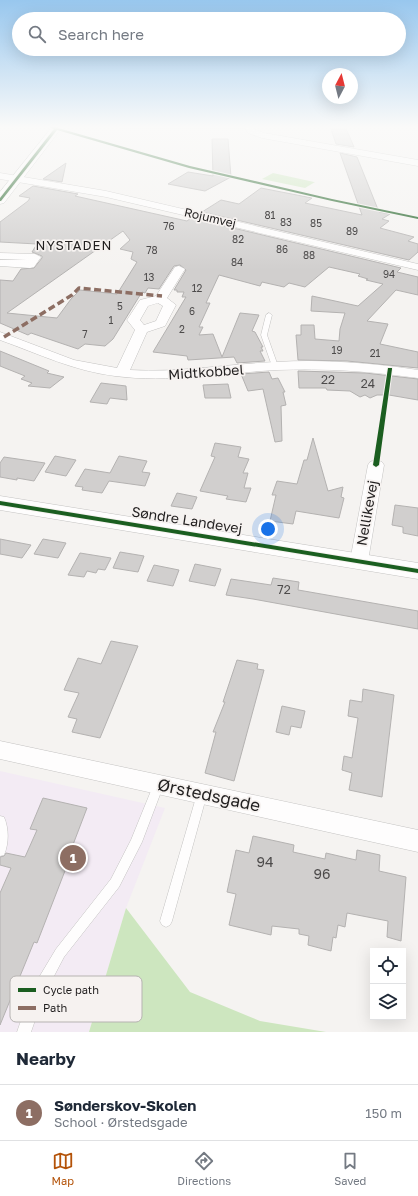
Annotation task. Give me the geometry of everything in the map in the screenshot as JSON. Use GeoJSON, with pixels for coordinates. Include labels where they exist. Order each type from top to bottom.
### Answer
{"type":"FeatureCollection","features":[{"type":"Feature","properties":{"kind":"street"},"geometry":{"type":"LineString","coordinates":[[0,200],[21,174]]}},
{"type":"Feature","properties":{"kind":"street","name":"Rojumvej"},"geometry":{"type":"LineString","coordinates":[[0,176],[114,196],[418,267]]}},
{"type":"Feature","properties":{"kind":"street"},"geometry":{"type":"LineString","coordinates":[[0,256],[35,257],[30,265],[0,263]]}},
{"type":"Feature","properties":{"kind":"street"},"geometry":{"type":"LineString","coordinates":[[142,330],[133,320],[144,303],[160,299],[179,269]]}},
{"type":"Feature","properties":{"kind":"street"},"geometry":{"type":"LineString","coordinates":[[122,373],[142,330],[161,323],[170,305],[160,299]]}},
{"type":"Feature","properties":{"kind":"street","name":"Midtkobbel"},"geometry":{"type":"LineString","coordinates":[[0,336],[63,360],[91,368],[122,373],[154,375],[190,374],[275,366],[343,365],[390,369],[418,374]]}},
{"type":"Feature","properties":{"kind":"street","name":"Nellikevej"},"geometry":{"type":"LineString","coordinates":[[359,561],[376,465]]}},
{"type":"Feature","properties":{"kind":"street","name":"Søndre Landevej"},"geometry":{"type":"LineString","coordinates":[[0,503],[418,571]]}},
{"type":"Feature","properties":{"kind":"street","name":"Ørstedsgade"},"geometry":{"type":"LineString","coordinates":[[0,750],[418,841]]}},
{"type":"Feature","properties":{"kind":"lane"},"geometry":{"type":"LineString","coordinates":[[269,316],[264,335],[275,366]]}},
{"type":"Feature","properties":{"kind":"lane"},"geometry":{"type":"LineString","coordinates":[[47,976],[60,953],[114,883],[136,842],[158,784]]}},
{"type":"Feature","properties":{"kind":"lane"},"geometry":{"type":"LineString","coordinates":[[166,921],[202,794]]}},
{"type":"Feature","properties":{"kind":"lane"},"geometry":{"type":"LineString","coordinates":[[0,821],[3,829],[0,851]]}},
{"type":"Feature","properties":{"kind":"lane"},"geometry":{"type":"LineString","coordinates":[[24,1032],[27,1022]]}},
{"type":"Feature","properties":{"kind":"shaded area"},"geometry":{"type":"Polygon","coordinates":[[[0,771],[165,808],[126,908],[106,976],[10,976],[10,1022],[92,1022],[89,1032],[0,1032],[0,771]]]}},
{"type":"Feature","properties":{"kind":"green space"},"geometry":{"type":"Polygon","coordinates":[[[271,174],[278,174],[315,182],[305,188],[262,179],[271,174]]]}},
{"type":"Feature","properties":{"kind":"green space"},"geometry":{"type":"Polygon","coordinates":[[[126,908],[190,992],[260,1021],[326,1032],[89,1032],[92,1022],[142,1022],[142,976],[106,976],[126,908]]]}},
{"type":"Feature","properties":{"kind":"building"},"geometry":{"type":"Polygon","coordinates":[[[50,174],[64,174],[62,182],[43,179],[50,174]]]}},
{"type":"Feature","properties":{"kind":"building"},"geometry":{"type":"Polygon","coordinates":[[[184,174],[213,176],[213,174],[231,174],[231,177],[205,191],[168,184],[184,174]]]}},
{"type":"Feature","properties":{"kind":"building"},"geometry":{"type":"Polygon","coordinates":[[[348,174],[364,174],[379,212],[390,214],[382,219],[389,221],[380,228],[414,237],[408,241],[418,244],[418,252],[409,260],[202,212],[221,200],[239,204],[261,188],[312,198],[305,203],[362,215],[348,174]]]}},
{"type":"Feature","properties":{"kind":"building"},"geometry":{"type":"Polygon","coordinates":[[[33,186],[78,194],[75,196],[187,221],[191,218],[401,268],[397,272],[418,277],[418,295],[396,290],[367,321],[388,324],[380,344],[418,352],[418,368],[347,361],[298,360],[296,335],[301,335],[301,325],[314,325],[315,339],[339,341],[340,329],[345,313],[311,311],[312,296],[358,306],[383,284],[366,280],[368,279],[358,276],[360,274],[329,267],[305,287],[289,283],[284,287],[262,282],[260,286],[219,275],[206,303],[210,303],[199,327],[203,327],[199,335],[213,334],[222,357],[240,313],[259,315],[252,331],[255,332],[263,347],[261,347],[263,351],[260,351],[265,361],[237,363],[234,357],[188,360],[187,356],[153,352],[186,297],[182,297],[184,292],[177,292],[177,290],[174,290],[186,270],[180,265],[174,266],[159,289],[148,288],[145,293],[142,292],[113,339],[105,346],[85,344],[78,349],[31,333],[28,335],[0,323],[0,280],[13,281],[21,269],[34,268],[42,258],[42,256],[32,252],[37,244],[0,242],[0,222],[30,198],[19,196],[33,186]],[[123,231],[7,313],[57,318],[71,299],[80,290],[117,294],[137,262],[131,259],[133,252],[120,249],[130,240],[123,231]]]}},
{"type":"Feature","properties":{"kind":"building"},"geometry":{"type":"Polygon","coordinates":[[[0,351],[49,371],[47,373],[64,377],[50,388],[28,386],[32,383],[21,379],[25,376],[0,366],[0,351]]]}},
{"type":"Feature","properties":{"kind":"building"},"geometry":{"type":"Polygon","coordinates":[[[298,371],[365,373],[418,379],[418,400],[389,395],[377,395],[370,398],[365,395],[360,397],[350,391],[327,390],[326,388],[299,388],[298,371]]]}},
{"type":"Feature","properties":{"kind":"building"},"geometry":{"type":"Polygon","coordinates":[[[269,372],[272,379],[278,378],[285,392],[283,392],[286,405],[281,406],[282,441],[275,442],[263,389],[248,391],[241,374],[269,372]]]}},
{"type":"Feature","properties":{"kind":"building"},"geometry":{"type":"Polygon","coordinates":[[[101,383],[126,386],[127,400],[110,398],[107,404],[90,402],[101,383]]]}},
{"type":"Feature","properties":{"kind":"building"},"geometry":{"type":"Polygon","coordinates":[[[228,384],[231,398],[205,398],[203,385],[228,384]]]}},
{"type":"Feature","properties":{"kind":"building"},"geometry":{"type":"Polygon","coordinates":[[[313,438],[328,491],[343,487],[341,497],[344,498],[339,518],[296,511],[293,524],[270,521],[276,495],[272,495],[277,481],[297,484],[304,460],[307,460],[313,438]]]}},
{"type":"Feature","properties":{"kind":"building"},"geometry":{"type":"Polygon","coordinates":[[[215,443],[241,447],[238,457],[249,459],[243,473],[248,473],[244,488],[251,488],[246,502],[226,499],[228,496],[200,491],[215,457],[211,456],[215,443]]]}},
{"type":"Feature","properties":{"kind":"building"},"geometry":{"type":"Polygon","coordinates":[[[55,456],[76,460],[66,476],[45,472],[55,456]]]}},
{"type":"Feature","properties":{"kind":"building"},"geometry":{"type":"Polygon","coordinates":[[[119,456],[147,461],[142,472],[150,473],[145,486],[109,481],[102,493],[82,490],[83,487],[75,486],[85,469],[110,473],[119,456]]]}},
{"type":"Feature","properties":{"kind":"building"},"geometry":{"type":"Polygon","coordinates":[[[4,457],[45,463],[34,481],[17,478],[17,480],[0,477],[0,463],[4,457]]]}},
{"type":"Feature","properties":{"kind":"building"},"geometry":{"type":"Polygon","coordinates":[[[177,493],[197,497],[192,509],[171,506],[177,493]]]}},
{"type":"Feature","properties":{"kind":"building"},"geometry":{"type":"Polygon","coordinates":[[[395,505],[418,508],[418,536],[403,533],[403,527],[392,525],[395,505]]]}},
{"type":"Feature","properties":{"kind":"building"},"geometry":{"type":"Polygon","coordinates":[[[0,539],[31,545],[22,558],[0,554],[0,539]]]}},
{"type":"Feature","properties":{"kind":"building"},"geometry":{"type":"Polygon","coordinates":[[[43,539],[66,543],[58,558],[34,554],[43,539]]]}},
{"type":"Feature","properties":{"kind":"building"},"geometry":{"type":"Polygon","coordinates":[[[120,552],[144,556],[138,572],[113,568],[120,552]]]}},
{"type":"Feature","properties":{"kind":"building"},"geometry":{"type":"Polygon","coordinates":[[[80,553],[111,558],[105,570],[98,569],[96,573],[87,571],[84,577],[68,575],[80,553]]]}},
{"type":"Feature","properties":{"kind":"building"},"geometry":{"type":"Polygon","coordinates":[[[195,564],[221,569],[215,586],[189,581],[195,564]]]}},
{"type":"Feature","properties":{"kind":"building"},"geometry":{"type":"Polygon","coordinates":[[[154,565],[179,570],[173,586],[147,581],[154,565]]]}},
{"type":"Feature","properties":{"kind":"building"},"geometry":{"type":"Polygon","coordinates":[[[273,578],[299,582],[298,590],[418,611],[418,629],[226,595],[231,579],[271,585],[273,578]]]}},
{"type":"Feature","properties":{"kind":"building"},"geometry":{"type":"Polygon","coordinates":[[[111,641],[138,646],[100,738],[72,732],[77,719],[68,717],[79,693],[64,690],[78,658],[101,664],[111,641]]]}},
{"type":"Feature","properties":{"kind":"building"},"geometry":{"type":"Polygon","coordinates":[[[237,660],[258,664],[257,669],[264,670],[234,781],[205,773],[216,732],[213,732],[225,702],[223,702],[237,660]]]}},
{"type":"Feature","properties":{"kind":"building"},"geometry":{"type":"Polygon","coordinates":[[[363,689],[394,695],[382,797],[349,790],[352,773],[342,770],[344,756],[352,758],[358,718],[348,716],[350,700],[362,702],[363,689]]]}},
{"type":"Feature","properties":{"kind":"building"},"geometry":{"type":"Polygon","coordinates":[[[282,706],[305,711],[301,728],[291,726],[289,735],[276,732],[282,706]]]}},
{"type":"Feature","properties":{"kind":"building"},"geometry":{"type":"Polygon","coordinates":[[[43,798],[87,808],[66,863],[68,863],[37,943],[34,942],[20,976],[10,976],[10,1001],[0,1025],[0,893],[11,868],[0,865],[0,857],[4,856],[6,853],[25,857],[37,830],[30,829],[43,798]]]}},
{"type":"Feature","properties":{"kind":"building"},"geometry":{"type":"Polygon","coordinates":[[[253,836],[294,845],[293,852],[325,859],[326,853],[356,860],[357,850],[380,855],[379,871],[406,877],[401,941],[387,937],[388,921],[347,913],[345,927],[338,925],[336,938],[333,937],[331,951],[308,945],[309,936],[299,934],[299,929],[272,926],[271,935],[229,925],[236,894],[227,892],[236,850],[249,853],[253,836]]]}},
{"type":"Feature","properties":{"kind":"marked path"},"geometry":{"type":"LineString","coordinates":[[4,337],[72,295],[79,288],[162,296]]}},
{"type":"Feature","properties":{"kind":"cycle path"},"geometry":{"type":"LineString","coordinates":[[0,200],[20,174]]}},
{"type":"Feature","properties":{"kind":"cycle path"},"geometry":{"type":"LineString","coordinates":[[220,174],[418,218]]}},
{"type":"Feature","properties":{"kind":"cycle path"},"geometry":{"type":"LineString","coordinates":[[376,465],[390,369]]}},
{"type":"Feature","properties":{"kind":"cycle path"},"geometry":{"type":"LineString","coordinates":[[0,503],[418,571]]}},
{"type":"Feature","properties":{"kind":"place","name":"Sønderskov-Skolen"},"geometry":{"type":"Point","coordinates":[73,858]}},
{"type":"Feature","properties":{"kind":"district","name":"NYSTADEN"},"geometry":{"type":"Point","coordinates":[74,245]}}]}
